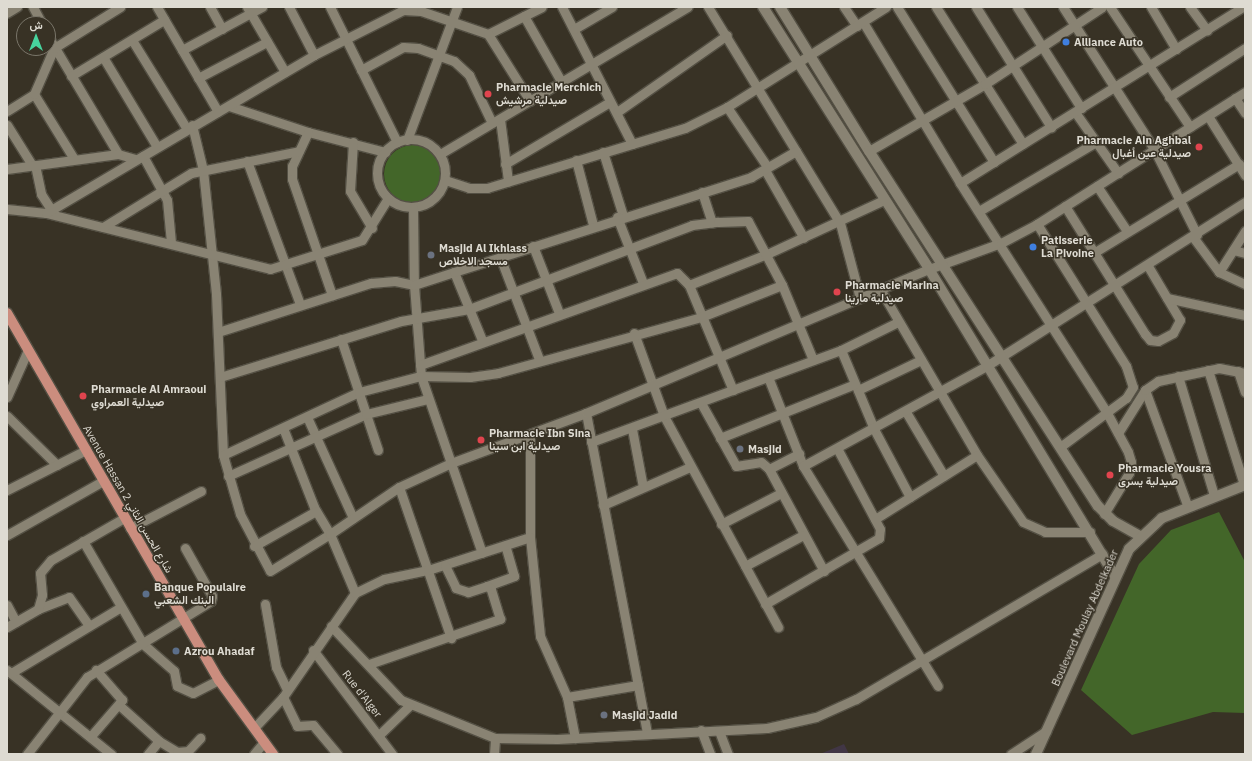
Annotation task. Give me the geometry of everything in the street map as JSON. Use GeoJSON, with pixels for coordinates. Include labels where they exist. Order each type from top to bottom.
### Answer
{"type":"FeatureCollection","features":[{"type":"Feature","properties":{"kind":"main road","name":"Avenue Hassan 2 شارع الحسن الثاني"},"geometry":{"type":"LineString","coordinates":[[7,313],[124,518],[219,680],[273,754]]}},
{"type":"Feature","properties":{"kind":"street"},"geometry":{"type":"LineString","coordinates":[[7,13],[17,7]]}},
{"type":"Feature","properties":{"kind":"street"},"geometry":{"type":"LineString","coordinates":[[33,7],[38,16]]}},
{"type":"Feature","properties":{"kind":"street"},"geometry":{"type":"LineString","coordinates":[[56,47],[120,7]]}},
{"type":"Feature","properties":{"kind":"street"},"geometry":{"type":"LineString","coordinates":[[157,7],[218,112]]}},
{"type":"Feature","properties":{"kind":"street"},"geometry":{"type":"LineString","coordinates":[[210,7],[222,29]]}},
{"type":"Feature","properties":{"kind":"street"},"geometry":{"type":"LineString","coordinates":[[182,50],[222,29],[249,10],[262,7]]}},
{"type":"Feature","properties":{"kind":"street"},"geometry":{"type":"LineString","coordinates":[[289,7],[314,55]]}},
{"type":"Feature","properties":{"kind":"street"},"geometry":{"type":"LineString","coordinates":[[407,140],[458,7]]}},
{"type":"Feature","properties":{"kind":"street"},"geometry":{"type":"LineString","coordinates":[[488,34],[542,7]]}},
{"type":"Feature","properties":{"kind":"street"},"geometry":{"type":"LineString","coordinates":[[562,7],[610,102],[617,112],[632,144]]}},
{"type":"Feature","properties":{"kind":"street"},"geometry":{"type":"LineString","coordinates":[[574,29],[612,7]]}},
{"type":"Feature","properties":{"kind":"street"},"geometry":{"type":"LineString","coordinates":[[440,154],[688,7]]}},
{"type":"Feature","properties":{"kind":"street"},"geometry":{"type":"LineString","coordinates":[[708,7],[727,35],[758,89],[840,223],[860,298]]}},
{"type":"Feature","properties":{"kind":"street"},"geometry":{"type":"LineString","coordinates":[[763,7],[929,269],[1090,532],[1115,576]]}},
{"type":"Feature","properties":{"kind":"street"},"geometry":{"type":"LineString","coordinates":[[780,7],[869,152],[943,264],[1000,357],[1104,514],[1140,536]]}},
{"type":"Feature","properties":{"kind":"street"},"geometry":{"type":"LineString","coordinates":[[844,7],[860,24],[960,183],[1000,243],[1107,413],[1118,433],[1131,462],[1121,489],[1104,514]]}},
{"type":"Feature","properties":{"kind":"street"},"geometry":{"type":"LineString","coordinates":[[445,180],[482,190],[576,160],[685,128],[727,107],[758,89],[886,7]]}},
{"type":"Feature","properties":{"kind":"street"},"geometry":{"type":"LineString","coordinates":[[897,7],[994,162]]}},
{"type":"Feature","properties":{"kind":"street"},"geometry":{"type":"LineString","coordinates":[[936,7],[1023,144]]}},
{"type":"Feature","properties":{"kind":"street"},"geometry":{"type":"LineString","coordinates":[[976,7],[1051,127]]}},
{"type":"Feature","properties":{"kind":"street"},"geometry":{"type":"LineString","coordinates":[[1017,7],[1042,46],[1096,142],[1118,173]]}},
{"type":"Feature","properties":{"kind":"street"},"geometry":{"type":"LineString","coordinates":[[1063,7],[1116,87],[1154,149],[1180,199],[1195,236],[1219,272],[1245,284]]}},
{"type":"Feature","properties":{"kind":"street"},"geometry":{"type":"LineString","coordinates":[[869,152],[921,119],[985,84],[1012,64],[1102,7]]}},
{"type":"Feature","properties":{"kind":"street"},"geometry":{"type":"LineString","coordinates":[[1110,7],[1190,127]]}},
{"type":"Feature","properties":{"kind":"street"},"geometry":{"type":"LineString","coordinates":[[1151,7],[1176,49]]}},
{"type":"Feature","properties":{"kind":"street"},"geometry":{"type":"LineString","coordinates":[[1190,7],[1207,30]]}},
{"type":"Feature","properties":{"kind":"street"},"geometry":{"type":"LineString","coordinates":[[960,183],[1149,67],[1243,7]]}},
{"type":"Feature","properties":{"kind":"street"},"geometry":{"type":"LineString","coordinates":[[331,8],[397,142]]}},
{"type":"Feature","properties":{"kind":"street"},"geometry":{"type":"LineString","coordinates":[[48,210],[190,127],[229,106],[314,55],[399,9],[414,10],[488,34],[530,101]]}},
{"type":"Feature","properties":{"kind":"street"},"geometry":{"type":"LineString","coordinates":[[249,10],[285,72]]}},
{"type":"Feature","properties":{"kind":"street"},"geometry":{"type":"LineString","coordinates":[[524,16],[562,83]]}},
{"type":"Feature","properties":{"kind":"street"},"geometry":{"type":"LineString","coordinates":[[71,76],[164,20]]}},
{"type":"Feature","properties":{"kind":"street"},"geometry":{"type":"LineString","coordinates":[[617,112],[727,35]]}},
{"type":"Feature","properties":{"kind":"street"},"geometry":{"type":"LineString","coordinates":[[132,40],[190,127],[203,170],[209,251],[218,332],[223,455],[228,476],[254,546],[265,567],[273,571],[399,487],[451,463],[586,413],[650,384],[718,358],[880,289],[1000,243],[1037,224],[1245,92]]}},
{"type":"Feature","properties":{"kind":"street"},"geometry":{"type":"LineString","coordinates":[[198,78],[267,42]]}},
{"type":"Feature","properties":{"kind":"street"},"geometry":{"type":"LineString","coordinates":[[361,70],[403,47],[418,48],[462,66],[469,75],[496,121],[508,181]]}},
{"type":"Feature","properties":{"kind":"street"},"geometry":{"type":"LineString","coordinates":[[1169,97],[1245,48]]}},
{"type":"Feature","properties":{"kind":"street"},"geometry":{"type":"LineString","coordinates":[[56,51],[118,154]]}},
{"type":"Feature","properties":{"kind":"street"},"geometry":{"type":"LineString","coordinates":[[7,111],[34,94],[51,56]]}},
{"type":"Feature","properties":{"kind":"street"},"geometry":{"type":"LineString","coordinates":[[103,57],[157,147]]}},
{"type":"Feature","properties":{"kind":"street"},"geometry":{"type":"LineString","coordinates":[[34,94],[74,159]]}},
{"type":"Feature","properties":{"kind":"street"},"geometry":{"type":"LineString","coordinates":[[1235,98],[1245,113]]}},
{"type":"Feature","properties":{"kind":"street"},"geometry":{"type":"LineString","coordinates":[[505,164],[610,102]]}},
{"type":"Feature","properties":{"kind":"street"},"geometry":{"type":"LineString","coordinates":[[229,106],[308,132],[353,142],[385,152]]}},
{"type":"Feature","properties":{"kind":"street"},"geometry":{"type":"LineString","coordinates":[[727,107],[766,169],[804,238]]}},
{"type":"Feature","properties":{"kind":"street"},"geometry":{"type":"LineString","coordinates":[[1208,116],[1245,174]]}},
{"type":"Feature","properties":{"kind":"street"},"geometry":{"type":"LineString","coordinates":[[7,125],[34,165],[41,194],[48,210]]}},
{"type":"Feature","properties":{"kind":"street"},"geometry":{"type":"LineString","coordinates":[[308,132],[292,166],[292,179],[320,256],[332,295]]}},
{"type":"Feature","properties":{"kind":"street"},"geometry":{"type":"LineString","coordinates":[[407,140],[422,140],[440,154],[445,180],[439,194],[428,204],[413,208],[399,205],[388,198],[378,175],[385,152],[397,142],[407,140]]}},
{"type":"Feature","properties":{"kind":"street"},"geometry":{"type":"LineString","coordinates":[[353,142],[350,191],[372,228]]}},
{"type":"Feature","properties":{"kind":"street"},"geometry":{"type":"LineString","coordinates":[[979,211],[1096,142]]}},
{"type":"Feature","properties":{"kind":"street"},"geometry":{"type":"LineString","coordinates":[[218,332],[300,304],[381,281],[414,285],[620,216],[702,192],[766,169],[796,150]]}},
{"type":"Feature","properties":{"kind":"street"},"geometry":{"type":"LineString","coordinates":[[103,227],[162,189],[203,170],[299,152]]}},
{"type":"Feature","properties":{"kind":"street"},"geometry":{"type":"LineString","coordinates":[[603,152],[630,249],[643,283]]}},
{"type":"Feature","properties":{"kind":"street"},"geometry":{"type":"LineString","coordinates":[[7,170],[74,159],[118,154],[140,157],[162,189],[167,200],[171,242]]}},
{"type":"Feature","properties":{"kind":"street"},"geometry":{"type":"LineString","coordinates":[[576,160],[593,225]]}},
{"type":"Feature","properties":{"kind":"street"},"geometry":{"type":"LineString","coordinates":[[247,161],[284,266],[300,304]]}},
{"type":"Feature","properties":{"kind":"street"},"geometry":{"type":"LineString","coordinates":[[1095,252],[1127,231],[1239,164]]}},
{"type":"Feature","properties":{"kind":"street"},"geometry":{"type":"LineString","coordinates":[[1097,186],[1127,231]]}},
{"type":"Feature","properties":{"kind":"street"},"geometry":{"type":"LineString","coordinates":[[702,192],[712,222]]}},
{"type":"Feature","properties":{"kind":"street"},"geometry":{"type":"LineString","coordinates":[[7,209],[48,210],[103,227],[209,251],[262,268],[284,266],[320,256],[362,240],[372,228],[388,198]]}},
{"type":"Feature","properties":{"kind":"street"},"geometry":{"type":"LineString","coordinates":[[689,285],[840,223],[884,200]]}},
{"type":"Feature","properties":{"kind":"street"},"geometry":{"type":"LineString","coordinates":[[803,466],[838,450],[988,365],[1051,324],[1148,266],[1245,202]]}},
{"type":"Feature","properties":{"kind":"street"},"geometry":{"type":"LineString","coordinates":[[1065,206],[1150,340],[1164,339],[1180,324],[1148,266]]}},
{"type":"Feature","properties":{"kind":"street"},"geometry":{"type":"LineString","coordinates":[[413,208],[414,285],[421,376],[482,553]]}},
{"type":"Feature","properties":{"kind":"street"},"geometry":{"type":"LineString","coordinates":[[220,377],[341,340],[416,320],[470,309],[692,225],[712,222],[748,221],[767,254],[782,285],[813,360]]}},
{"type":"Feature","properties":{"kind":"street"},"geometry":{"type":"LineString","coordinates":[[1037,224],[1132,380],[1131,392],[1107,413],[1060,447]]}},
{"type":"Feature","properties":{"kind":"street"},"geometry":{"type":"LineString","coordinates":[[1219,272],[1245,231]]}},
{"type":"Feature","properties":{"kind":"street"},"geometry":{"type":"LineString","coordinates":[[533,246],[559,313]]}},
{"type":"Feature","properties":{"kind":"street"},"geometry":{"type":"LineString","coordinates":[[1233,250],[1245,253]]}},
{"type":"Feature","properties":{"kind":"street"},"geometry":{"type":"LineString","coordinates":[[500,257],[513,293],[527,324],[539,359]]}},
{"type":"Feature","properties":{"kind":"street"},"geometry":{"type":"LineString","coordinates":[[454,272],[482,340]]}},
{"type":"Feature","properties":{"kind":"street"},"geometry":{"type":"LineString","coordinates":[[420,365],[482,340],[643,283],[677,273],[689,285],[718,358],[733,390]]}},
{"type":"Feature","properties":{"kind":"street"},"geometry":{"type":"LineString","coordinates":[[223,455],[308,417],[359,392],[421,376],[479,377],[634,333],[701,317],[782,285]]}},
{"type":"Feature","properties":{"kind":"street"},"geometry":{"type":"LineString","coordinates":[[880,289],[977,456],[1024,522],[1045,532],[1090,532]]}},
{"type":"Feature","properties":{"kind":"street"},"geometry":{"type":"LineString","coordinates":[[1167,298],[1245,315]]}},
{"type":"Feature","properties":{"kind":"street"},"geometry":{"type":"LineString","coordinates":[[591,442],[632,429],[840,350],[898,322]]}},
{"type":"Feature","properties":{"kind":"street"},"geometry":{"type":"LineString","coordinates":[[634,333],[650,384],[664,416],[690,467],[778,627]]}},
{"type":"Feature","properties":{"kind":"street"},"geometry":{"type":"LineString","coordinates":[[341,340],[378,450]]}},
{"type":"Feature","properties":{"kind":"street"},"geometry":{"type":"LineString","coordinates":[[7,397],[28,350]]}},
{"type":"Feature","properties":{"kind":"street"},"geometry":{"type":"LineString","coordinates":[[840,350],[874,429],[910,497]]}},
{"type":"Feature","properties":{"kind":"street"},"geometry":{"type":"LineString","coordinates":[[720,438],[783,413],[857,387],[921,360]]}},
{"type":"Feature","properties":{"kind":"street"},"geometry":{"type":"LineString","coordinates":[[1118,433],[1145,390],[1158,381],[1208,370],[1242,372],[1245,392]]}},
{"type":"Feature","properties":{"kind":"street"},"geometry":{"type":"LineString","coordinates":[[1208,370],[1245,485]]}},
{"type":"Feature","properties":{"kind":"street"},"geometry":{"type":"LineString","coordinates":[[1178,376],[1214,495]]}},
{"type":"Feature","properties":{"kind":"street"},"geometry":{"type":"LineString","coordinates":[[768,377],[803,466],[855,555],[919,659],[938,686]]}},
{"type":"Feature","properties":{"kind":"street"},"geometry":{"type":"LineString","coordinates":[[1145,390],[1187,505]]}},
{"type":"Feature","properties":{"kind":"street"},"geometry":{"type":"LineString","coordinates":[[228,476],[366,414],[428,399]]}},
{"type":"Feature","properties":{"kind":"street"},"geometry":{"type":"LineString","coordinates":[[701,403],[736,466],[744,468],[761,462],[769,469],[803,535],[824,571]]}},
{"type":"Feature","properties":{"kind":"street"},"geometry":{"type":"LineString","coordinates":[[906,412],[944,476]]}},
{"type":"Feature","properties":{"kind":"street"},"geometry":{"type":"LineString","coordinates":[[586,413],[647,733]]}},
{"type":"Feature","properties":{"kind":"street"},"geometry":{"type":"LineString","coordinates":[[7,416],[57,465]]}},
{"type":"Feature","properties":{"kind":"street"},"geometry":{"type":"LineString","coordinates":[[308,417],[353,518]]}},
{"type":"Feature","properties":{"kind":"street"},"geometry":{"type":"LineString","coordinates":[[283,428],[316,511],[330,534],[355,593]]}},
{"type":"Feature","properties":{"kind":"street"},"geometry":{"type":"LineString","coordinates":[[632,429],[643,487]]}},
{"type":"Feature","properties":{"kind":"street"},"geometry":{"type":"LineString","coordinates":[[530,435],[530,537],[540,636],[567,697],[575,738]]}},
{"type":"Feature","properties":{"kind":"street"},"geometry":{"type":"LineString","coordinates":[[7,490],[86,450]]}},
{"type":"Feature","properties":{"kind":"street"},"geometry":{"type":"LineString","coordinates":[[765,604],[855,555],[879,538],[880,529],[838,450]]}},
{"type":"Feature","properties":{"kind":"street"},"geometry":{"type":"LineString","coordinates":[[769,469],[799,454]]}},
{"type":"Feature","properties":{"kind":"street"},"geometry":{"type":"LineString","coordinates":[[875,519],[977,456]]}},
{"type":"Feature","properties":{"kind":"street"},"geometry":{"type":"LineString","coordinates":[[603,505],[690,467]]}},
{"type":"Feature","properties":{"kind":"street"},"geometry":{"type":"LineString","coordinates":[[7,535],[103,481]]}},
{"type":"Feature","properties":{"kind":"street","name":"Boulevard Moulay Abdelkader"},"geometry":{"type":"LineString","coordinates":[[1036,754],[1115,576],[1140,536],[1162,518],[1187,505],[1245,485]]}},
{"type":"Feature","properties":{"kind":"street"},"geometry":{"type":"LineString","coordinates":[[399,487],[451,638]]}},
{"type":"Feature","properties":{"kind":"street"},"geometry":{"type":"LineString","coordinates":[[130,528],[201,491]]}},
{"type":"Feature","properties":{"kind":"street"},"geometry":{"type":"LineString","coordinates":[[721,524],[781,493]]}},
{"type":"Feature","properties":{"kind":"street"},"geometry":{"type":"LineString","coordinates":[[254,546],[316,511]]}},
{"type":"Feature","properties":{"kind":"street"},"geometry":{"type":"LineString","coordinates":[[38,608],[42,602],[40,573],[45,565],[124,518]]}},
{"type":"Feature","properties":{"kind":"street"},"geometry":{"type":"LineString","coordinates":[[744,566],[803,535]]}},
{"type":"Feature","properties":{"kind":"street"},"geometry":{"type":"LineString","coordinates":[[254,728],[285,693],[313,650],[355,593],[384,579],[428,570],[530,537]]}},
{"type":"Feature","properties":{"kind":"street"},"geometry":{"type":"LineString","coordinates":[[83,541],[143,644],[174,671],[175,683],[186,692],[196,693],[219,680]]}},
{"type":"Feature","properties":{"kind":"street"},"geometry":{"type":"LineString","coordinates":[[444,564],[456,588],[468,592],[514,576],[505,545]]}},
{"type":"Feature","properties":{"kind":"street"},"geometry":{"type":"LineString","coordinates":[[27,754],[60,711],[96,670],[143,644],[183,617],[209,603],[212,596],[185,548]]}},
{"type":"Feature","properties":{"kind":"street"},"geometry":{"type":"LineString","coordinates":[[331,626],[409,706],[495,738],[575,738],[701,730],[718,731],[767,728],[816,717],[856,699],[919,659],[1102,554]]}},
{"type":"Feature","properties":{"kind":"street"},"geometry":{"type":"LineString","coordinates":[[368,664],[451,638],[500,619],[495,594],[487,586]]}},
{"type":"Feature","properties":{"kind":"street"},"geometry":{"type":"LineString","coordinates":[[7,627],[38,608],[69,597],[89,626]]}},
{"type":"Feature","properties":{"kind":"street"},"geometry":{"type":"LineString","coordinates":[[265,604],[276,667],[297,726],[313,725],[337,754]]}},
{"type":"Feature","properties":{"kind":"street"},"geometry":{"type":"LineString","coordinates":[[7,605],[16,622]]}},
{"type":"Feature","properties":{"kind":"street"},"geometry":{"type":"LineString","coordinates":[[111,754],[91,736],[9,671],[121,607]]}},
{"type":"Feature","properties":{"kind":"street","name":"Rue d'Alger"},"geometry":{"type":"LineString","coordinates":[[313,650],[392,754]]}},
{"type":"Feature","properties":{"kind":"street"},"geometry":{"type":"LineString","coordinates":[[91,736],[120,706],[120,694],[96,670]]}},
{"type":"Feature","properties":{"kind":"street"},"geometry":{"type":"LineString","coordinates":[[567,697],[638,685]]}},
{"type":"Feature","properties":{"kind":"street"},"geometry":{"type":"LineString","coordinates":[[120,706],[159,741],[183,753],[200,738]]}},
{"type":"Feature","properties":{"kind":"street"},"geometry":{"type":"LineString","coordinates":[[379,735],[409,706]]}},
{"type":"Feature","properties":{"kind":"street"},"geometry":{"type":"LineString","coordinates":[[701,730],[710,754]]}},
{"type":"Feature","properties":{"kind":"street"},"geometry":{"type":"LineString","coordinates":[[718,731],[728,754]]}},
{"type":"Feature","properties":{"kind":"street"},"geometry":{"type":"LineString","coordinates":[[1011,754],[1046,731]]}},
{"type":"Feature","properties":{"kind":"street"},"geometry":{"type":"LineString","coordinates":[[494,754],[495,738]]}},
{"type":"Feature","properties":{"kind":"street"},"geometry":{"type":"LineString","coordinates":[[148,754],[159,741]]}},
{"type":"Feature","properties":{"kind":"street"},"geometry":{"type":"LineString","coordinates":[[254,754],[264,742]]}},
{"type":"Feature","properties":{"kind":"shaded area"},"geometry":{"type":"Polygon","coordinates":[[[844,744],[849,754],[820,754],[844,744]]]}},
{"type":"Feature","properties":{"kind":"green space"},"geometry":{"type":"Polygon","coordinates":[[[413,145],[424,147],[437,158],[440,163],[442,174],[440,185],[429,198],[424,201],[413,203],[402,201],[389,190],[386,185],[384,174],[386,163],[397,150],[402,147],[413,145]]]}},
{"type":"Feature","properties":{"kind":"green space"},"geometry":{"type":"Polygon","coordinates":[[[1219,512],[1245,562],[1245,713],[1213,712],[1132,735],[1081,690],[1139,564],[1171,530],[1219,512]]]}},
{"type":"Feature","properties":{"kind":"place","name":"Alliance Auto"},"geometry":{"type":"Point","coordinates":[1066,42]}},
{"type":"Feature","properties":{"kind":"place","name":"Pharmacie Merchich صيدلية مرشيش"},"geometry":{"type":"Point","coordinates":[488,94]}},
{"type":"Feature","properties":{"kind":"place","name":"Pharmacie Ain Aghbal صيدلية عين أغبال"},"geometry":{"type":"Point","coordinates":[1199,147]}},
{"type":"Feature","properties":{"kind":"place","name":"Patisserie La Pivoine"},"geometry":{"type":"Point","coordinates":[1033,247]}},
{"type":"Feature","properties":{"kind":"place","name":"Masjid Al Ikhlass مسجد الاخلاص"},"geometry":{"type":"Point","coordinates":[431,255]}},
{"type":"Feature","properties":{"kind":"place","name":"Pharmacie Marina صيدلية مارينا"},"geometry":{"type":"Point","coordinates":[837,292]}},
{"type":"Feature","properties":{"kind":"place","name":"Pharmacie Al Amraoui صيدلية العمراوي"},"geometry":{"type":"Point","coordinates":[83,396]}},
{"type":"Feature","properties":{"kind":"place","name":"Pharmacie Ibn Sina صيدلية ابن سينا"},"geometry":{"type":"Point","coordinates":[481,440]}},
{"type":"Feature","properties":{"kind":"place","name":"Masjid"},"geometry":{"type":"Point","coordinates":[740,449]}},
{"type":"Feature","properties":{"kind":"place","name":"Pharmacie Yousra صيدلية يسرى"},"geometry":{"type":"Point","coordinates":[1110,475]}},
{"type":"Feature","properties":{"kind":"place","name":"Banque Populaire البنك الشعبي"},"geometry":{"type":"Point","coordinates":[146,594]}},
{"type":"Feature","properties":{"kind":"place","name":"Azrou Ahadaf"},"geometry":{"type":"Point","coordinates":[176,651]}},
{"type":"Feature","properties":{"kind":"place","name":"Masjid Jadid"},"geometry":{"type":"Point","coordinates":[604,715]}}]}
